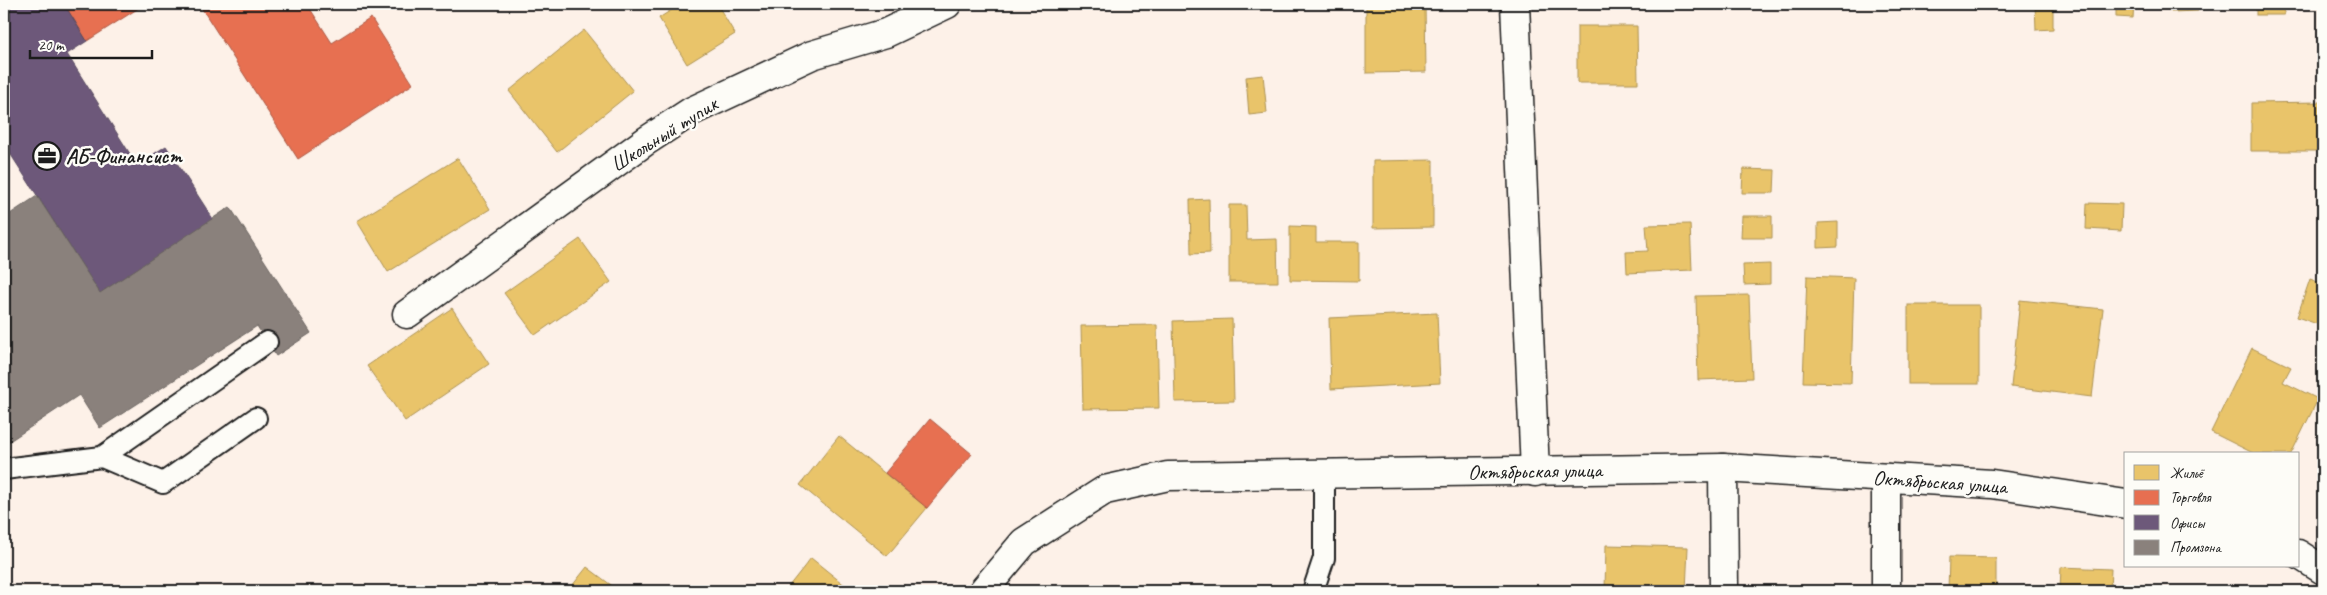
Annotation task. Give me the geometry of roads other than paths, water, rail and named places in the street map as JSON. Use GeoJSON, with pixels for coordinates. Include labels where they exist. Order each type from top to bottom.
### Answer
{"type":"FeatureCollection","features":[{"type":"Feature","properties":{"kind":"street","name":"Школьный тупик"},"geometry":{"type":"LineString","coordinates":[[407,314],[646,141],[692,111],[812,56],[886,33],[947,4]]}},
{"type":"Feature","properties":{"kind":"street"},"geometry":{"type":"LineString","coordinates":[[1515,4],[1535,472]]}},
{"type":"Feature","properties":{"kind":"street"},"geometry":{"type":"LineString","coordinates":[[1723,468],[1724,591]]}},
{"type":"Feature","properties":{"kind":"street","name":"Октябрьская улица"},"geometry":{"type":"LineString","coordinates":[[983,591],[1024,542],[1105,490],[1168,476],[1723,468],[1992,484],[2124,504]]}},
{"type":"Feature","properties":{"kind":"street"},"geometry":{"type":"LineString","coordinates":[[1886,478],[1886,591]]}},
{"type":"Feature","properties":{"kind":"street"},"geometry":{"type":"LineString","coordinates":[[2300,555],[2323,570]]}},
{"type":"Feature","properties":{"kind":"lane"},"geometry":{"type":"LineString","coordinates":[[4,469],[102,457],[267,342]]}},
{"type":"Feature","properties":{"kind":"lane"},"geometry":{"type":"LineString","coordinates":[[102,457],[163,482],[256,418]]}},
{"type":"Feature","properties":{"kind":"lane"},"geometry":{"type":"LineString","coordinates":[[1313,591],[1324,558],[1324,473]]}},
{"type":"Feature","properties":{"kind":"place","name":"АБ-Финансист"},"geometry":{"type":"Point","coordinates":[47,156]}}]}
